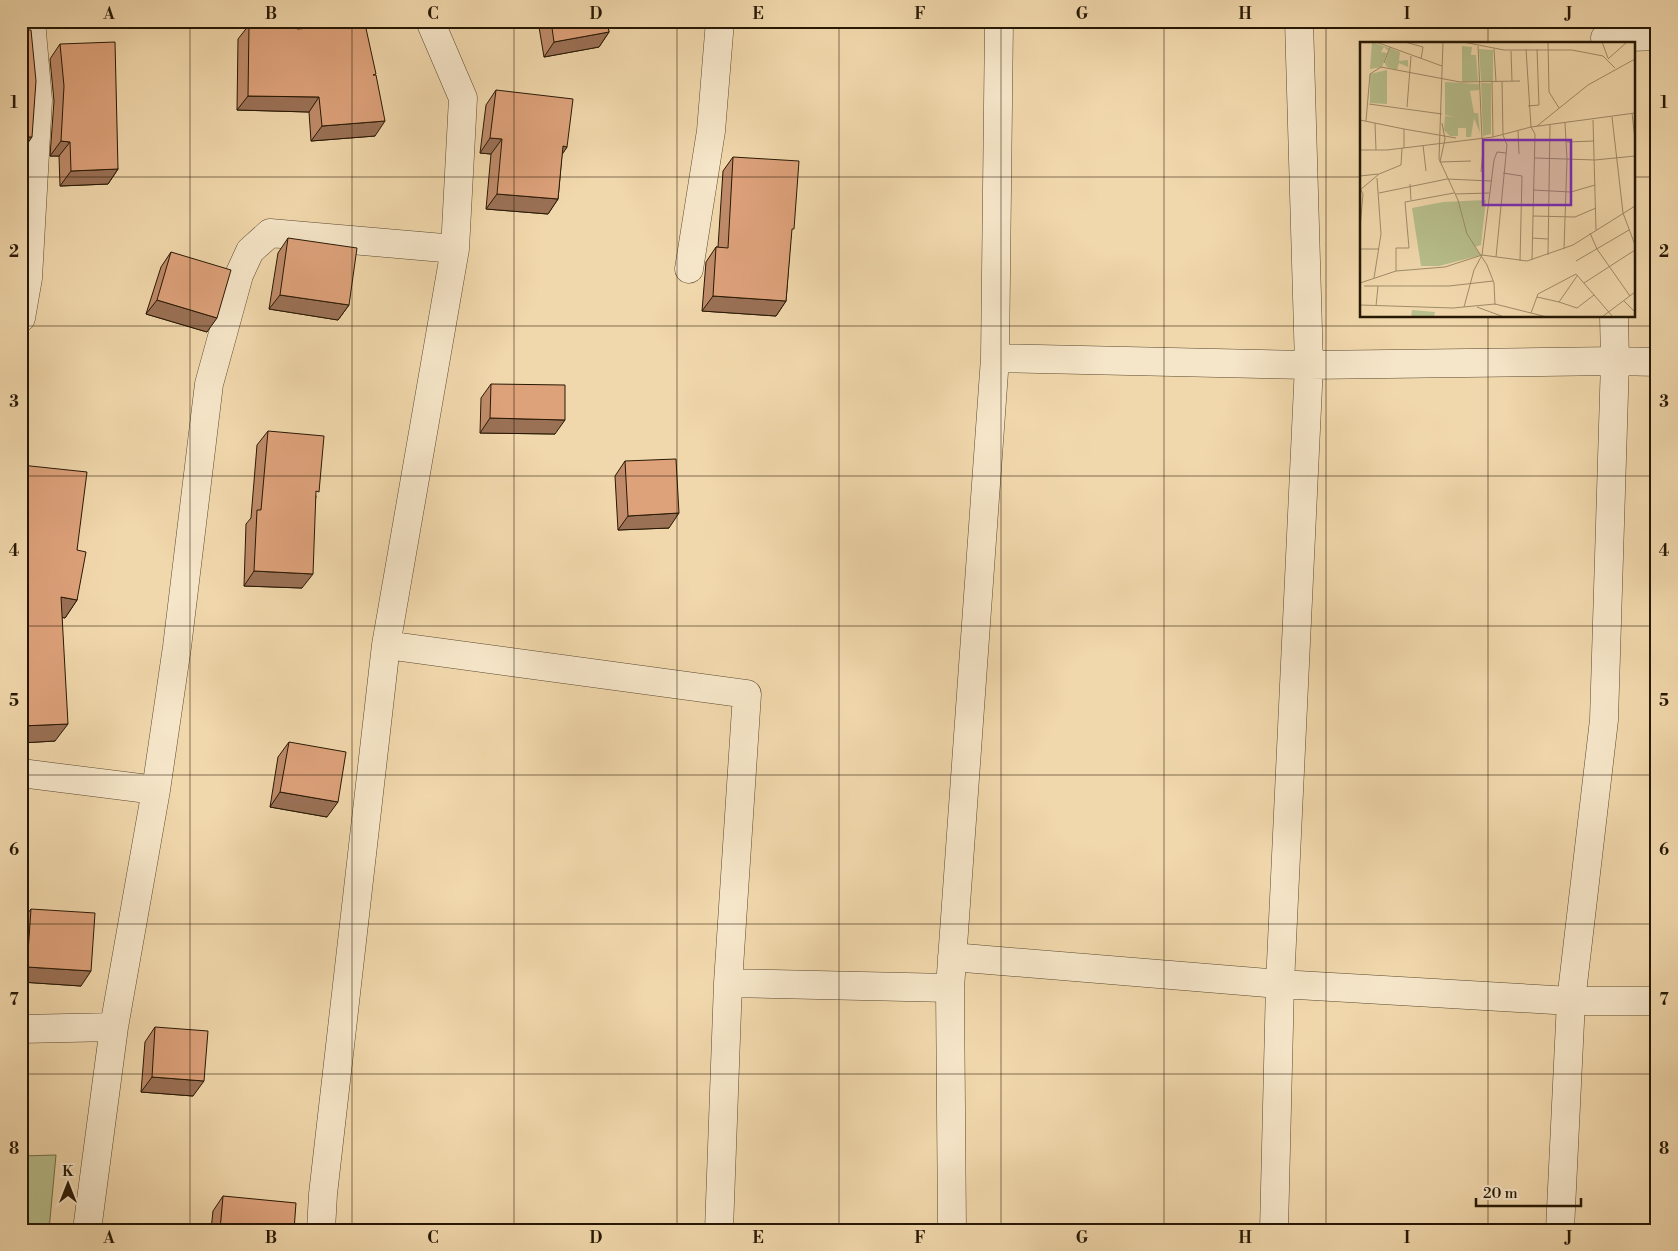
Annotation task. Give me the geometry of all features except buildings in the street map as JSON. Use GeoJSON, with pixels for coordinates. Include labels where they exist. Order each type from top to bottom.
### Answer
{"type":"FeatureCollection","features":[{"type":"Feature","properties":{"kind":"street"},"geometry":{"type":"LineString","coordinates":[[21,318],[28,278],[38,100],[31,21]]}},
{"type":"Feature","properties":{"kind":"street"},"geometry":{"type":"LineString","coordinates":[[321,1230],[323,1194],[386,645],[455,249],[463,98],[430,21]]}},
{"type":"Feature","properties":{"kind":"street"},"geometry":{"type":"LineString","coordinates":[[689,268],[711,131],[720,21]]}},
{"type":"Feature","properties":{"kind":"street"},"geometry":{"type":"LineString","coordinates":[[952,1230],[950,988],[995,358],[999,21]]}},
{"type":"Feature","properties":{"kind":"street"},"geometry":{"type":"LineString","coordinates":[[1274,1230],[1280,984],[1309,364],[1299,21]]}},
{"type":"Feature","properties":{"kind":"street"},"geometry":{"type":"LineString","coordinates":[[1605,34],[1657,36]]}},
{"type":"Feature","properties":{"kind":"street"},"geometry":{"type":"LineString","coordinates":[[87,1230],[114,1027],[156,790],[177,647],[209,384],[239,275],[250,250],[270,233],[455,249]]}},
{"type":"Feature","properties":{"kind":"street"},"geometry":{"type":"LineString","coordinates":[[1560,1230],[1571,1001],[1604,720],[1616,361],[1614,318]]}},
{"type":"Feature","properties":{"kind":"street"},"geometry":{"type":"LineString","coordinates":[[995,358],[1309,364],[1657,362]]}},
{"type":"Feature","properties":{"kind":"street"},"geometry":{"type":"LineString","coordinates":[[386,645],[748,694],[728,983],[719,1230]]}},
{"type":"Feature","properties":{"kind":"street"},"geometry":{"type":"LineString","coordinates":[[21,773],[156,790]]}},
{"type":"Feature","properties":{"kind":"street"},"geometry":{"type":"LineString","coordinates":[[952,957],[1280,984],[1571,1001],[1657,1000]]}},
{"type":"Feature","properties":{"kind":"street"},"geometry":{"type":"LineString","coordinates":[[728,983],[950,988]]}},
{"type":"Feature","properties":{"kind":"street"},"geometry":{"type":"LineString","coordinates":[[21,1029],[114,1027]]}},
{"type":"Feature","properties":{"kind":"green space"},"geometry":{"type":"Polygon","coordinates":[[[56,1155],[49,1230],[21,1230],[21,1156],[56,1155]]]}}]}
